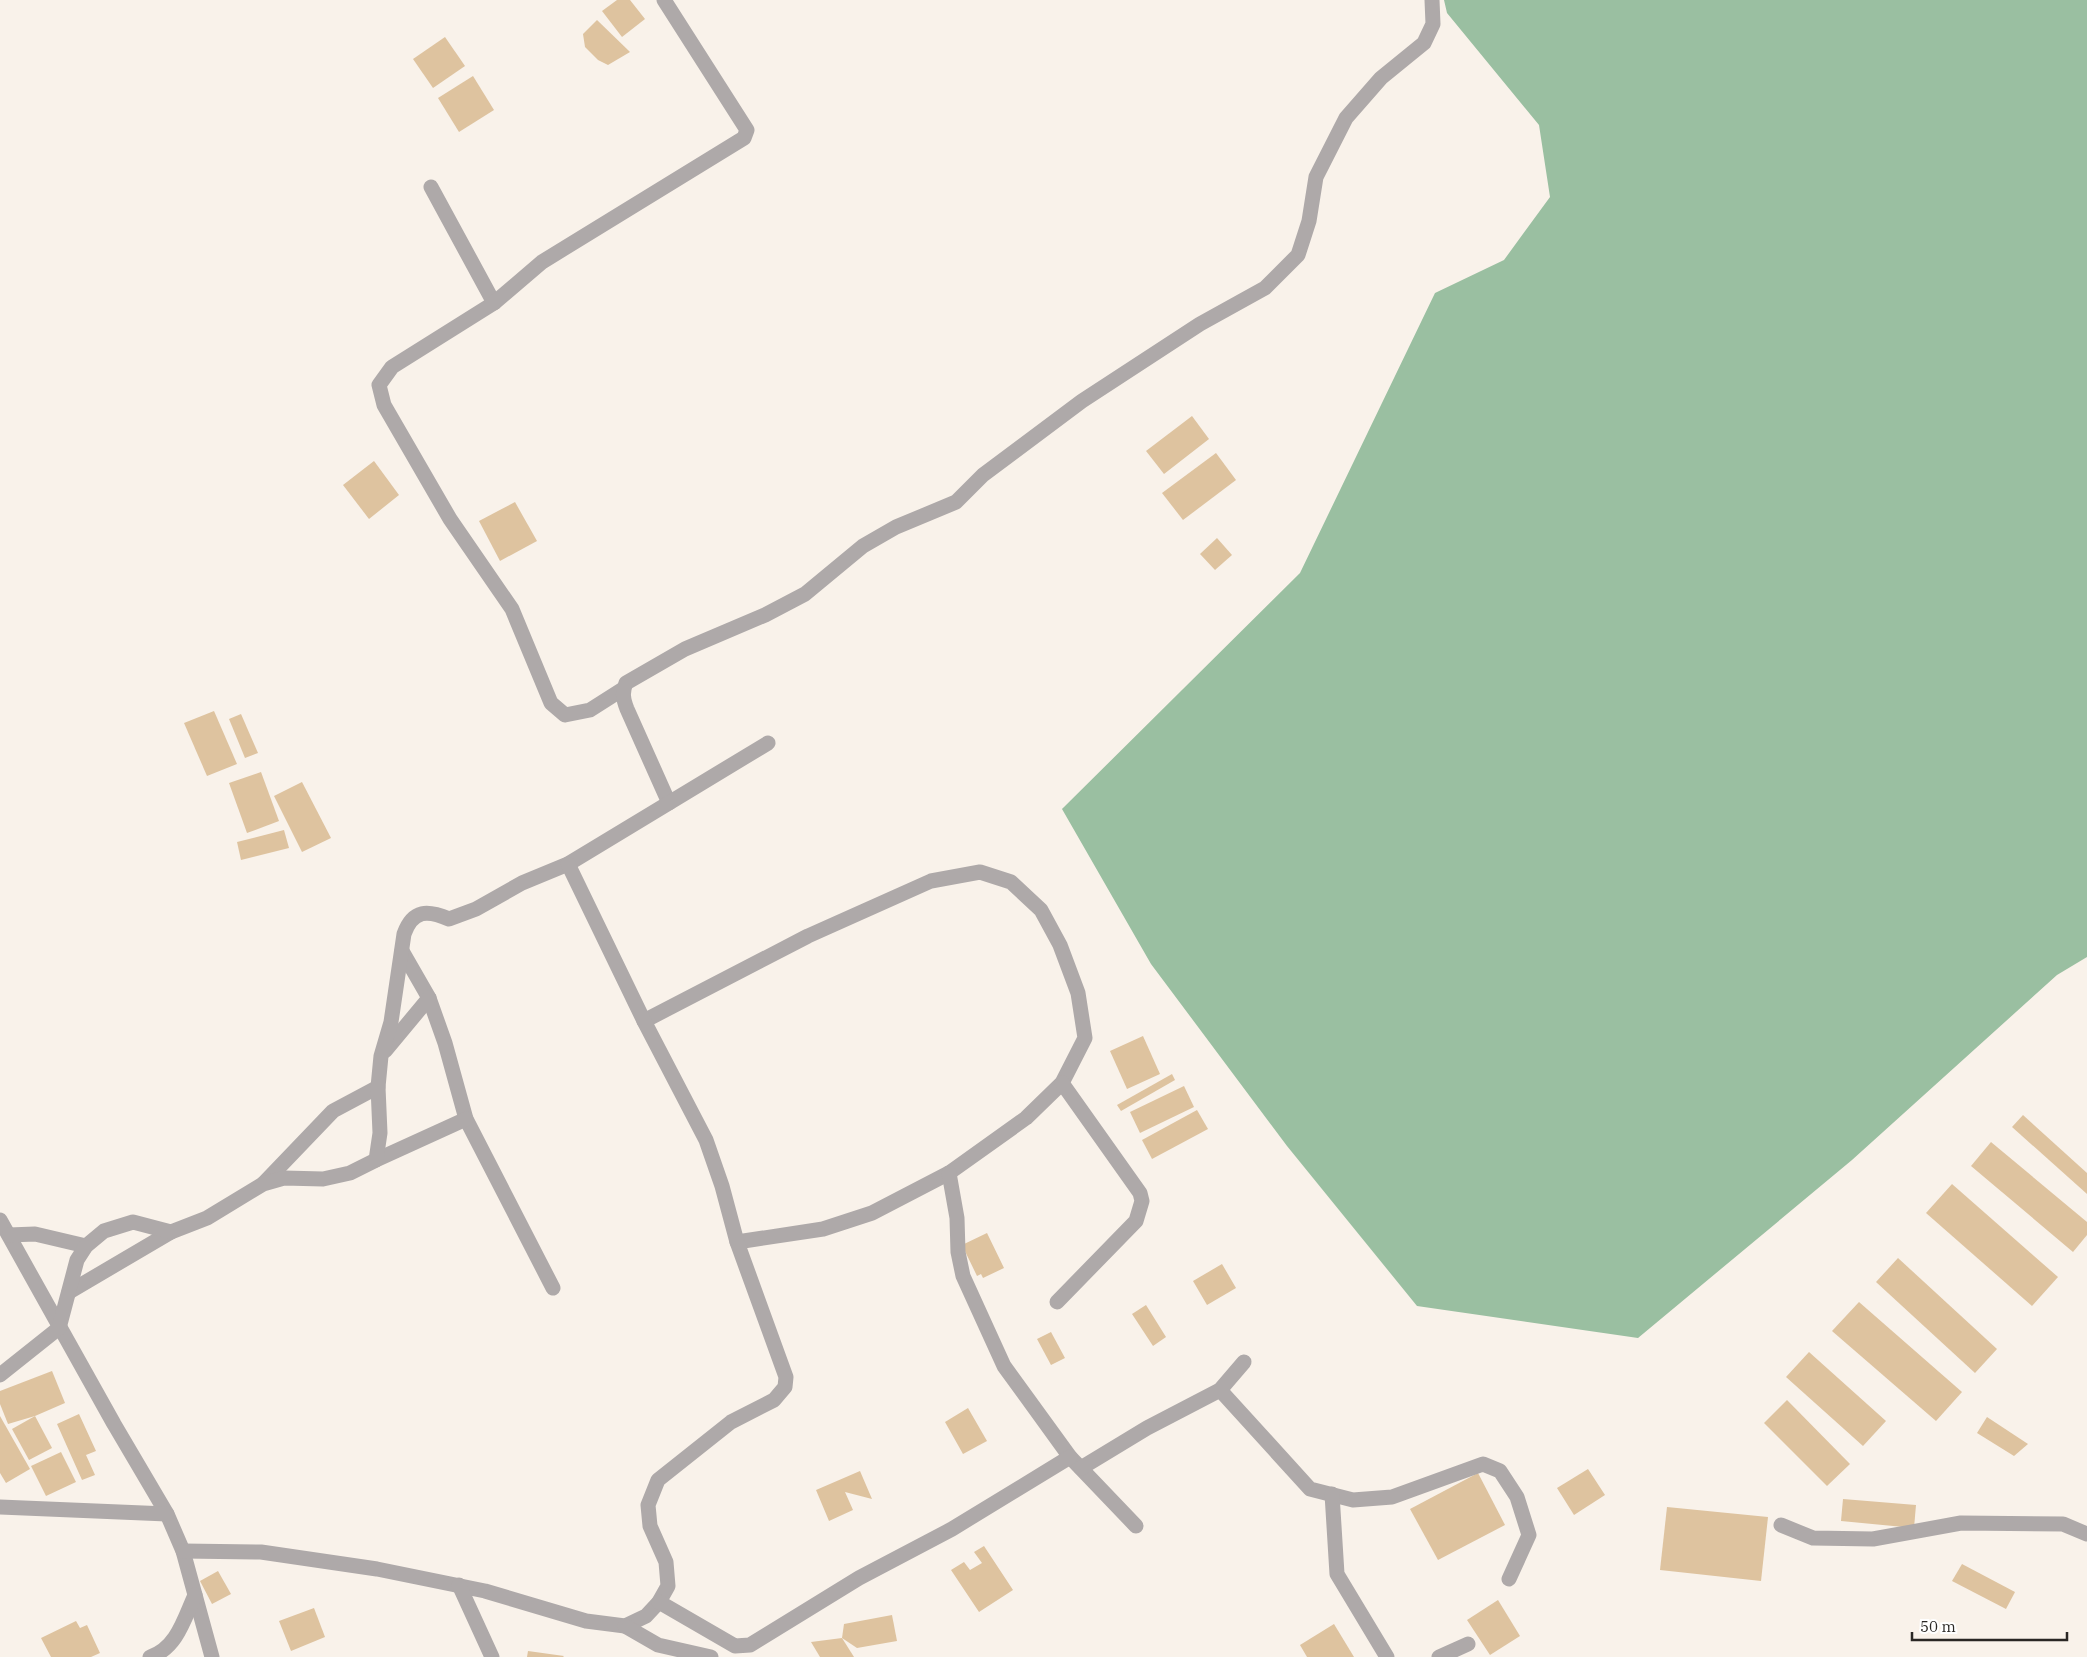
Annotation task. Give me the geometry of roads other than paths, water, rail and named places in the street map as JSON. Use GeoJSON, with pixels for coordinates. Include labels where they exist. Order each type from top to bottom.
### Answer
{"type":"FeatureCollection","features":[{"type":"Feature","properties":{"kind":"street"},"geometry":{"type":"LineString","coordinates":[[623,690],[590,710],[566,715],[551,703],[512,609],[450,519],[384,405],[379,385],[392,367],[494,303],[542,262],[744,138],[747,130],[664,0]]}},
{"type":"Feature","properties":{"kind":"street"},"geometry":{"type":"LineString","coordinates":[[669,803],[627,709],[623,690],[626,683],[686,650],[765,615],[805,594],[863,546],[896,527],[956,502],[983,475],[1082,401],[1200,324],[1265,288],[1298,255],[1309,221],[1316,177],[1346,118],[1380,78],[1424,43],[1433,24],[1432,0]]}},
{"type":"Feature","properties":{"kind":"street"},"geometry":{"type":"LineString","coordinates":[[431,187],[494,303]]}},
{"type":"Feature","properties":{"kind":"street"},"geometry":{"type":"LineString","coordinates":[[376,1160],[380,1133],[378,1087],[381,1056],[391,1022],[404,934],[408,922],[418,915],[431,912],[449,919],[476,909],[522,883],[568,864],[768,743]]}},
{"type":"Feature","properties":{"kind":"street"},"geometry":{"type":"LineString","coordinates":[[568,864],[644,1021],[706,1140],[737,1242],[786,1376],[785,1387],[774,1400],[731,1422],[658,1480],[648,1505],[650,1526],[666,1562],[668,1586],[659,1602],[646,1616],[625,1626]]}},
{"type":"Feature","properties":{"kind":"street"},"geometry":{"type":"LineString","coordinates":[[644,1021],[817,932],[931,881],[980,872],[1011,882],[1042,910],[1060,945],[1078,993],[1085,1038],[1062,1083],[1026,1118],[950,1174],[872,1213],[823,1228],[737,1242]]}},
{"type":"Feature","properties":{"kind":"street"},"geometry":{"type":"LineString","coordinates":[[402,951],[429,998],[445,1043],[466,1119],[553,1288]]}},
{"type":"Feature","properties":{"kind":"street"},"geometry":{"type":"LineString","coordinates":[[381,1056],[429,998]]}},
{"type":"Feature","properties":{"kind":"street"},"geometry":{"type":"LineString","coordinates":[[1057,1302],[1136,1221],[1142,1201],[1140,1193],[1062,1083]]}},
{"type":"Feature","properties":{"kind":"street"},"geometry":{"type":"LineString","coordinates":[[69,1292],[171,1232],[207,1218],[263,1184],[333,1111],[378,1087]]}},
{"type":"Feature","properties":{"kind":"street"},"geometry":{"type":"LineString","coordinates":[[263,1184],[284,1178],[323,1179],[350,1173],[466,1119]]}},
{"type":"Feature","properties":{"kind":"street"},"geometry":{"type":"LineString","coordinates":[[950,1174],[957,1218],[958,1252],[963,1276],[1004,1366],[1070,1457],[1136,1526]]}},
{"type":"Feature","properties":{"kind":"street"},"geometry":{"type":"LineString","coordinates":[[0,1220],[167,1514],[184,1551],[212,1657]]}},
{"type":"Feature","properties":{"kind":"street"},"geometry":{"type":"LineString","coordinates":[[0,1375],[60,1328],[76,1260],[86,1246],[104,1231],[133,1222],[171,1232]]}},
{"type":"Feature","properties":{"kind":"street"},"geometry":{"type":"LineString","coordinates":[[9,1235],[34,1234],[86,1246]]}},
{"type":"Feature","properties":{"kind":"street"},"geometry":{"type":"LineString","coordinates":[[1081,1468],[1148,1428],[1220,1390],[1244,1362]]}},
{"type":"Feature","properties":{"kind":"street"},"geometry":{"type":"LineString","coordinates":[[1220,1390],[1310,1489],[1353,1500],[1392,1496],[1483,1464],[1500,1471],[1517,1497],[1529,1536],[1509,1578]]}},
{"type":"Feature","properties":{"kind":"street"},"geometry":{"type":"LineString","coordinates":[[659,1602],[732,1652],[750,1645],[859,1578],[952,1530],[1070,1457]]}},
{"type":"Feature","properties":{"kind":"street"},"geometry":{"type":"LineString","coordinates":[[1332,1494],[1337,1574],[1387,1657]]}},
{"type":"Feature","properties":{"kind":"street"},"geometry":{"type":"LineString","coordinates":[[0,1507],[167,1514]]}},
{"type":"Feature","properties":{"kind":"street"},"geometry":{"type":"LineString","coordinates":[[1781,1525],[1812,1538],[1873,1539],[1961,1523],[2063,1524],[2087,1534]]}},
{"type":"Feature","properties":{"kind":"street"},"geometry":{"type":"LineString","coordinates":[[184,1551],[261,1552],[377,1569],[485,1590],[586,1621],[625,1626],[656,1651],[712,1657]]}},
{"type":"Feature","properties":{"kind":"street"},"geometry":{"type":"LineString","coordinates":[[459,1585],[492,1657]]}},
{"type":"Feature","properties":{"kind":"street"},"geometry":{"type":"LineString","coordinates":[[150,1657],[160,1654],[174,1641],[195,1595]]}},
{"type":"Feature","properties":{"kind":"street"},"geometry":{"type":"LineString","coordinates":[[1439,1657],[1468,1644]]}}]}
